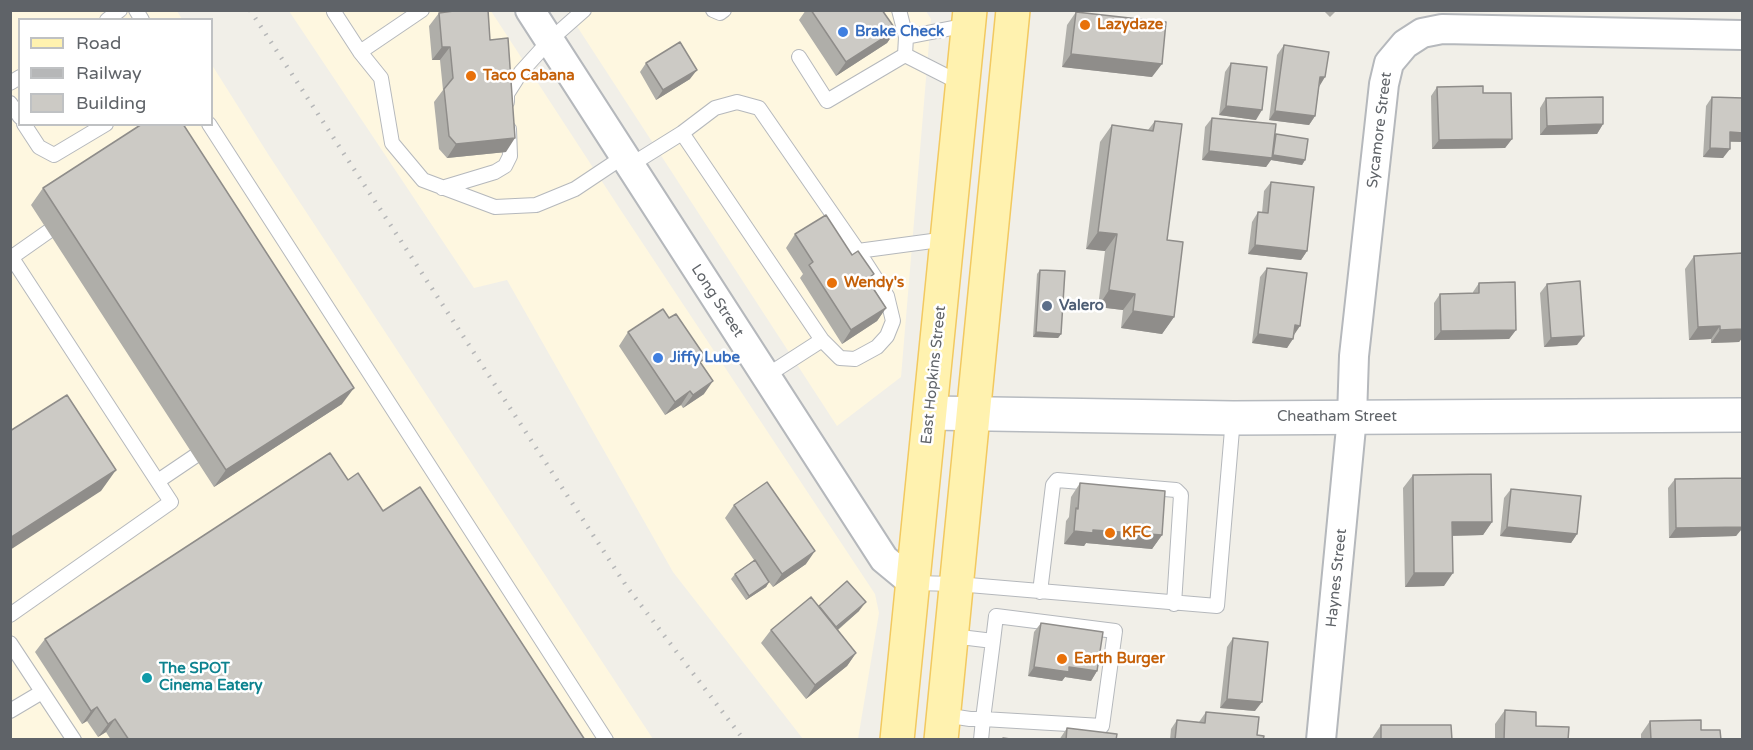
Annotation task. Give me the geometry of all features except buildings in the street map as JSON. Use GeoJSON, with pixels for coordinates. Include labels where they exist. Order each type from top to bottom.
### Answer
{"type":"FeatureCollection","features":[{"type":"Feature","properties":{"kind":"main road"},"geometry":{"type":"LineString","coordinates":[[943,728],[1013,10]]}},
{"type":"Feature","properties":{"kind":"main road"},"geometry":{"type":"LineString","coordinates":[[976,15],[974,192],[988,268]]}},
{"type":"Feature","properties":{"kind":"main road","name":"East Hopkins Street"},"geometry":{"type":"LineString","coordinates":[[897,740],[962,84],[976,15]]}},
{"type":"Feature","properties":{"kind":"street","name":"Long Street"},"geometry":{"type":"LineString","coordinates":[[530,10],[884,560],[913,583]]}},
{"type":"Feature","properties":{"kind":"street","name":"Sycamore Street"},"geometry":{"type":"LineString","coordinates":[[1352,417],[1354,356],[1384,84],[1389,63],[1405,44],[1422,33],[1442,29],[1743,35]]}},
{"type":"Feature","properties":{"kind":"street","name":"Cheatham Street"},"geometry":{"type":"LineString","coordinates":[[931,413],[1233,418],[1743,415]]}},
{"type":"Feature","properties":{"kind":"street","name":"Haynes Street"},"geometry":{"type":"LineString","coordinates":[[1321,740],[1352,417]]}},
{"type":"Feature","properties":{"kind":"lane"},"geometry":{"type":"LineString","coordinates":[[336,10],[333,12],[381,78],[392,142],[423,180],[495,207],[536,205],[574,189],[682,133],[716,108],[737,102],[759,108],[887,296],[893,321],[887,336],[877,347],[855,359],[840,358],[822,340],[682,133]]}},
{"type":"Feature","properties":{"kind":"lane"},"geometry":{"type":"LineString","coordinates":[[360,52],[422,10]]}},
{"type":"Feature","properties":{"kind":"lane"},"geometry":{"type":"LineString","coordinates":[[507,102],[507,94],[521,72],[550,40],[584,10]]}},
{"type":"Feature","properties":{"kind":"lane"},"geometry":{"type":"LineString","coordinates":[[713,10],[720,13],[724,10]]}},
{"type":"Feature","properties":{"kind":"lane"},"geometry":{"type":"LineString","coordinates":[[899,10],[906,36],[904,56]]}},
{"type":"Feature","properties":{"kind":"lane"},"geometry":{"type":"LineString","coordinates":[[906,36],[976,15]]}},
{"type":"Feature","properties":{"kind":"lane"},"geometry":{"type":"LineString","coordinates":[[904,56],[962,84]]}},
{"type":"Feature","properties":{"kind":"lane"},"geometry":{"type":"LineString","coordinates":[[799,57],[827,101],[904,56]]}},
{"type":"Feature","properties":{"kind":"lane"},"geometry":{"type":"LineString","coordinates":[[25,126],[39,147],[54,155],[103,126]]}},
{"type":"Feature","properties":{"kind":"lane"},"geometry":{"type":"LineString","coordinates":[[210,126],[606,740]]}},
{"type":"Feature","properties":{"kind":"lane"},"geometry":{"type":"LineString","coordinates":[[442,188],[495,172],[505,166],[510,156],[509,129]]}},
{"type":"Feature","properties":{"kind":"lane"},"geometry":{"type":"LineString","coordinates":[[10,615],[171,502],[11,256],[49,231]]}},
{"type":"Feature","properties":{"kind":"lane"},"geometry":{"type":"LineString","coordinates":[[858,251],[948,239]]}},
{"type":"Feature","properties":{"kind":"lane"},"geometry":{"type":"LineString","coordinates":[[766,376],[822,340]]}},
{"type":"Feature","properties":{"kind":"lane"},"geometry":{"type":"LineString","coordinates":[[913,583],[957,584],[1215,607],[1219,604],[1233,418]]}},
{"type":"Feature","properties":{"kind":"lane"},"geometry":{"type":"LineString","coordinates":[[158,481],[195,456]]}},
{"type":"Feature","properties":{"kind":"lane"},"geometry":{"type":"LineString","coordinates":[[1040,591],[1053,485],[1057,480],[1176,490],[1181,495],[1174,603]]}},
{"type":"Feature","properties":{"kind":"lane"},"geometry":{"type":"LineString","coordinates":[[943,728],[983,720],[1102,726],[1115,631],[996,616],[983,720],[981,740]]}},
{"type":"Feature","properties":{"kind":"lane"},"geometry":{"type":"LineString","coordinates":[[952,636],[993,641]]}},
{"type":"Feature","properties":{"kind":"lane"},"geometry":{"type":"LineString","coordinates":[[10,643],[74,740]]}},
{"type":"Feature","properties":{"kind":"lane"},"geometry":{"type":"LineString","coordinates":[[10,711],[42,692]]}},
{"type":"Feature","properties":{"kind":"shaded area"},"geometry":{"type":"Polygon","coordinates":[[[10,11],[177,11],[181,18],[18,18],[18,126],[213,126],[213,67],[268,154],[653,739],[11,739],[10,11]]]}},
{"type":"Feature","properties":{"kind":"shaded area"},"geometry":{"type":"Polygon","coordinates":[[[289,11],[491,11],[875,594],[879,613],[858,739],[803,739],[673,572],[507,280],[474,288],[289,11]]]}},
{"type":"Feature","properties":{"kind":"shaded area"},"geometry":{"type":"Polygon","coordinates":[[[567,11],[926,11],[931,19],[901,377],[837,426],[567,11]]]}},
{"type":"Feature","properties":{"kind":"railway"},"geometry":{"type":"LineString","coordinates":[[250,10],[627,587],[744,740]]}},
{"type":"Feature","properties":{"kind":"place","name":"Lazydaze"},"geometry":{"type":"Point","coordinates":[1085,25]}},
{"type":"Feature","properties":{"kind":"place","name":"Brake Check"},"geometry":{"type":"Point","coordinates":[843,32]}},
{"type":"Feature","properties":{"kind":"place","name":"Taco Cabana"},"geometry":{"type":"Point","coordinates":[471,76]}},
{"type":"Feature","properties":{"kind":"place","name":"Wendy's"},"geometry":{"type":"Point","coordinates":[832,283]}},
{"type":"Feature","properties":{"kind":"place","name":"Valero"},"geometry":{"type":"Point","coordinates":[1047,306]}},
{"type":"Feature","properties":{"kind":"place","name":"Jiffy Lube"},"geometry":{"type":"Point","coordinates":[658,358]}},
{"type":"Feature","properties":{"kind":"place","name":"KFC"},"geometry":{"type":"Point","coordinates":[1110,533]}},
{"type":"Feature","properties":{"kind":"place","name":"Earth Burger"},"geometry":{"type":"Point","coordinates":[1062,659]}},
{"type":"Feature","properties":{"kind":"place","name":"The SPOT Cinema Eatery"},"geometry":{"type":"Point","coordinates":[147,678]}}]}
